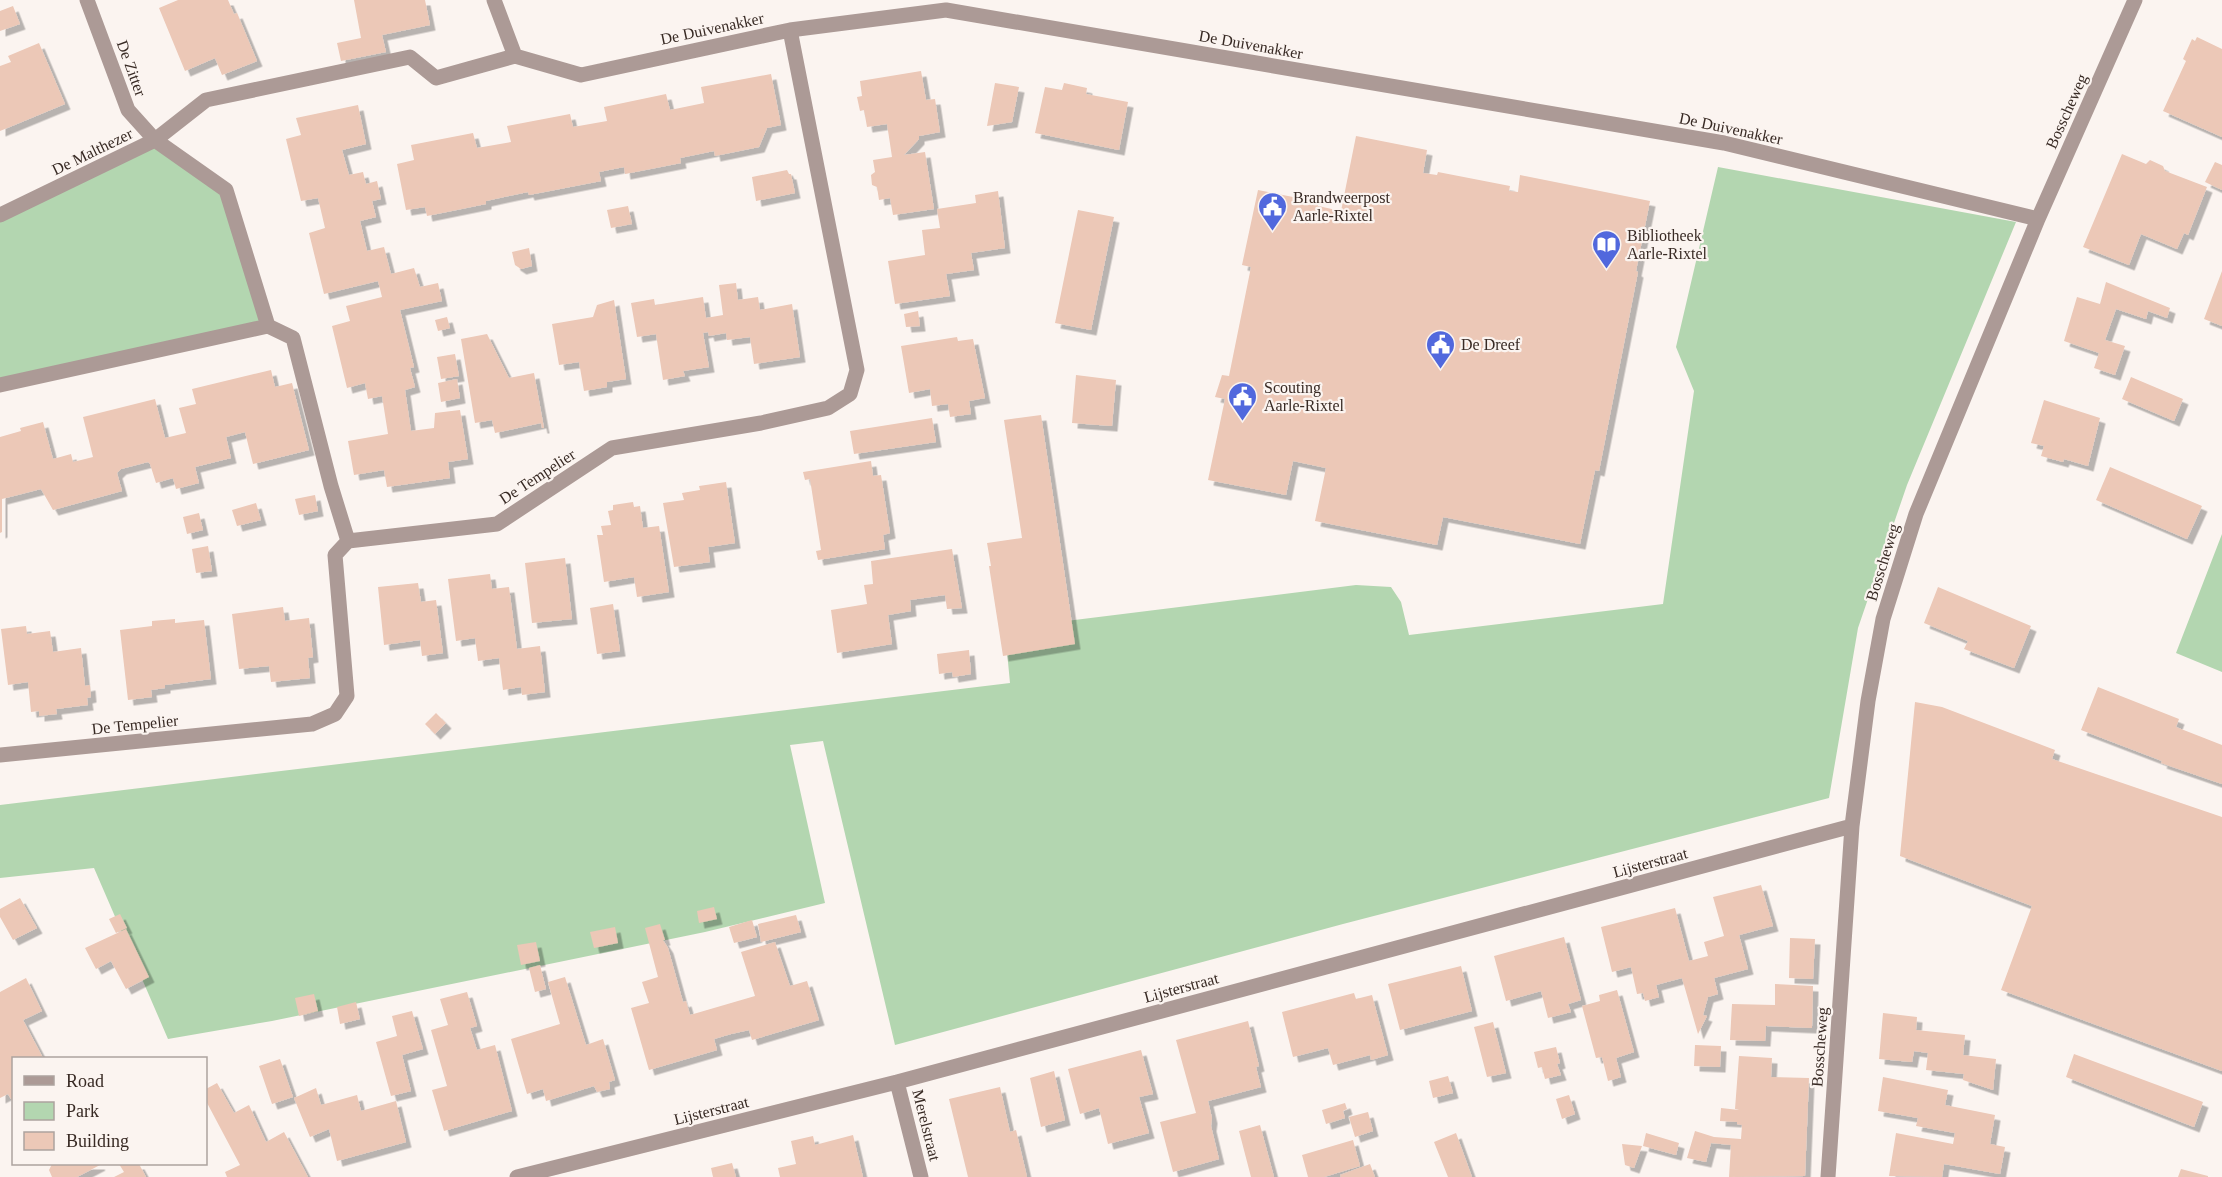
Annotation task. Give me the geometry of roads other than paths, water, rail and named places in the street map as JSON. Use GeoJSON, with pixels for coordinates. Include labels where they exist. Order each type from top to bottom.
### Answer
{"type":"FeatureCollection","features":[{"type":"Feature","properties":{"kind":"street","name":"De Zitter"},"geometry":{"type":"LineString","coordinates":[[87,0],[128,110],[155,141]]}},
{"type":"Feature","properties":{"kind":"street"},"geometry":{"type":"LineString","coordinates":[[155,141],[206,100],[410,57],[436,78],[515,56],[494,0]]}},
{"type":"Feature","properties":{"kind":"street","name":"Bosscheweg"},"geometry":{"type":"LineString","coordinates":[[1828,1177],[1852,826],[1868,701],[1883,619],[1916,514],[2038,219],[2135,0]]}},
{"type":"Feature","properties":{"kind":"street","name":"De Duivenakker"},"geometry":{"type":"LineString","coordinates":[[515,56],[581,75],[790,30],[946,10],[1724,143],[2038,219]]}},
{"type":"Feature","properties":{"kind":"street","name":"De Tempelier"},"geometry":{"type":"LineString","coordinates":[[0,755],[312,724],[335,714],[347,696],[335,555],[348,541],[497,525],[612,448],[761,423],[828,408],[850,394],[857,370],[790,30]]}},
{"type":"Feature","properties":{"kind":"street","name":"De Malthezer"},"geometry":{"type":"LineString","coordinates":[[0,215],[155,141],[226,190],[268,326]]}},
{"type":"Feature","properties":{"kind":"street"},"geometry":{"type":"LineString","coordinates":[[0,385],[268,326],[293,338],[331,486],[348,541]]}},
{"type":"Feature","properties":{"kind":"street","name":"Lijsterstraat"},"geometry":{"type":"LineString","coordinates":[[517,1177],[897,1082],[1852,826]]}},
{"type":"Feature","properties":{"kind":"street","name":"Merelstraat"},"geometry":{"type":"LineString","coordinates":[[897,1082],[921,1177]]}},
{"type":"Feature","properties":{"kind":"place","name":"Brandweerpost Aarle-Rixtel"},"geometry":{"type":"Point","coordinates":[1272,232]}},
{"type":"Feature","properties":{"kind":"place","name":"Bibliotheek Aarle-Rixtel"},"geometry":{"type":"Point","coordinates":[1606,270]}},
{"type":"Feature","properties":{"kind":"place","name":"De Dreef"},"geometry":{"type":"Point","coordinates":[1440,370]}},
{"type":"Feature","properties":{"kind":"place","name":"Scouting Aarle-Rixtel"},"geometry":{"type":"Point","coordinates":[1243,422]}}]}
